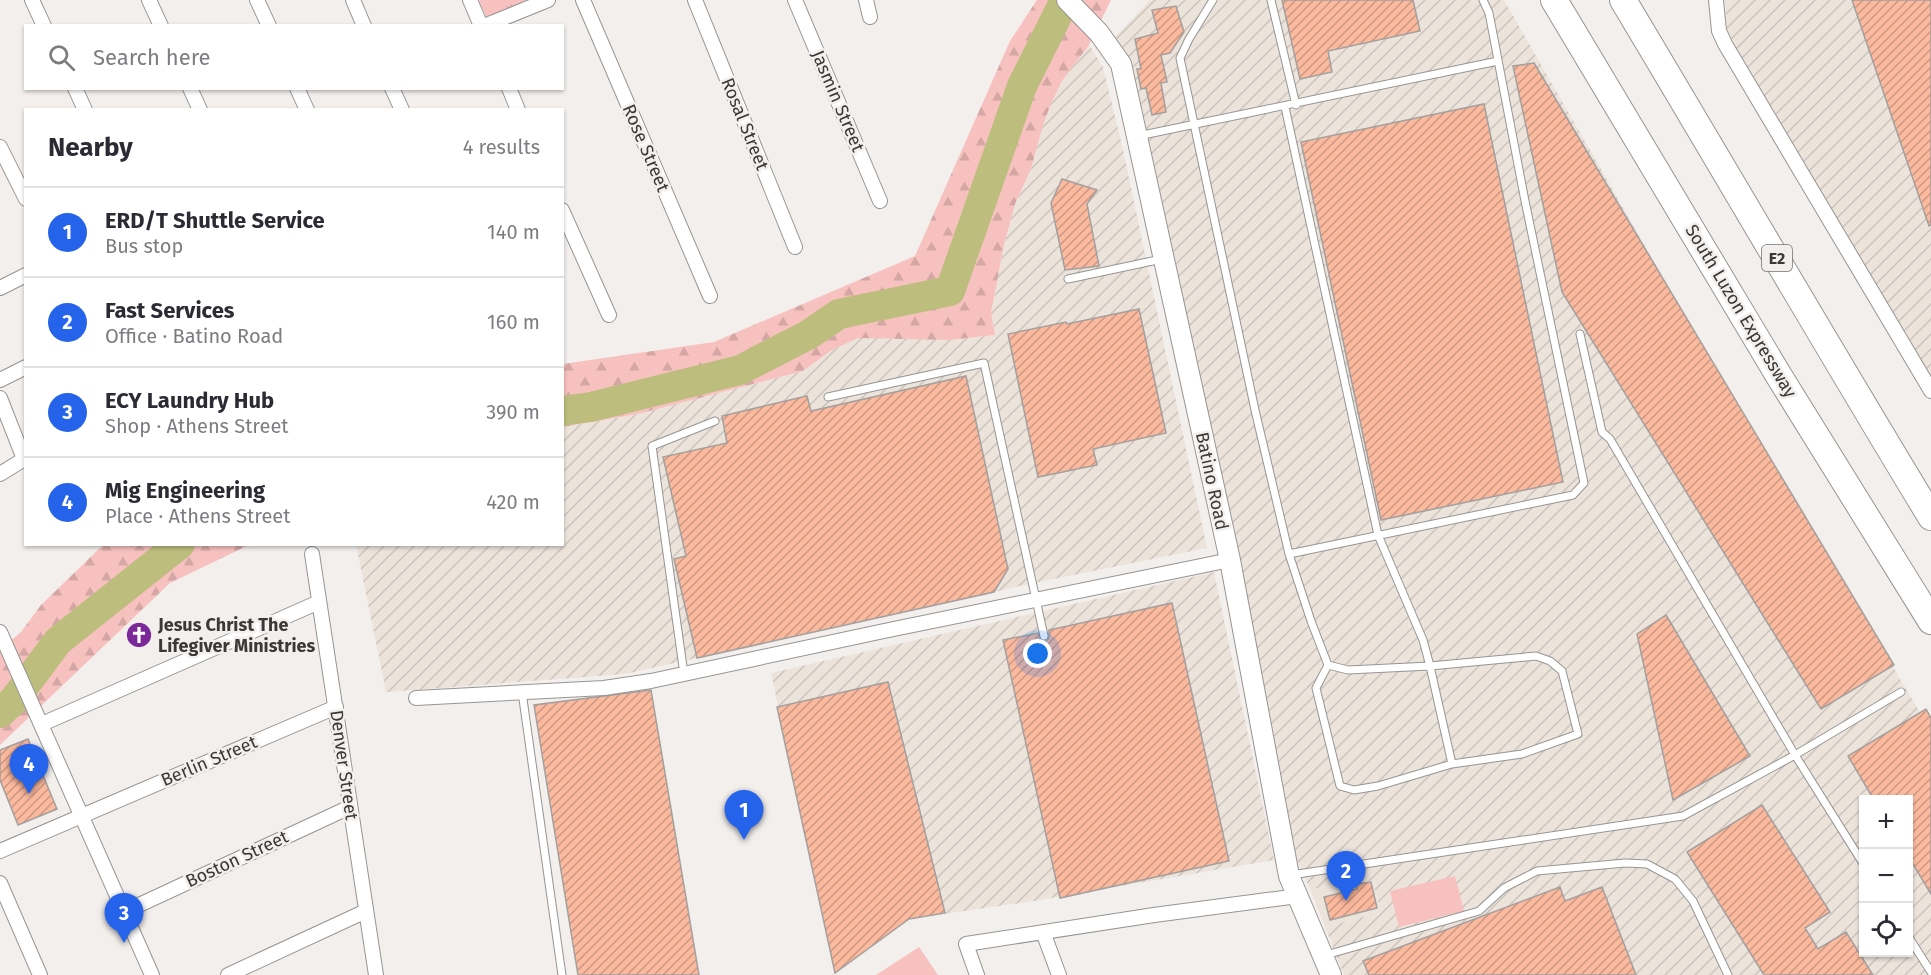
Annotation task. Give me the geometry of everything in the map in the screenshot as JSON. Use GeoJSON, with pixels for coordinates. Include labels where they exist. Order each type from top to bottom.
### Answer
{"type":"FeatureCollection","features":[{"type":"Feature","properties":{"kind":"highway","name":"South Luzon Expressway"},"geometry":{"type":"LineString","coordinates":[[1554,0],[1785,386],[1931,621]]}},
{"type":"Feature","properties":{"kind":"highway","name":"E2"},"geometry":{"type":"LineString","coordinates":[[1623,0],[1931,517]]}},
{"type":"Feature","properties":{"kind":"main road","name":"Batino Road"},"geometry":{"type":"LineString","coordinates":[[1067,0],[1099,33],[1121,64],[1230,560],[1289,876],[1331,975]]}},
{"type":"Feature","properties":{"kind":"street"},"geometry":{"type":"LineString","coordinates":[[32,0],[43,24]]}},
{"type":"Feature","properties":{"kind":"street"},"geometry":{"type":"LineString","coordinates":[[149,0],[160,24]]}},
{"type":"Feature","properties":{"kind":"street"},"geometry":{"type":"LineString","coordinates":[[257,0],[268,24]]}},
{"type":"Feature","properties":{"kind":"street"},"geometry":{"type":"LineString","coordinates":[[353,0],[363,24]]}},
{"type":"Feature","properties":{"kind":"street"},"geometry":{"type":"LineString","coordinates":[[470,0],[481,24]]}},
{"type":"Feature","properties":{"kind":"street"},"geometry":{"type":"LineString","coordinates":[[487,24],[548,0]]}},
{"type":"Feature","properties":{"kind":"street","name":"Rose Street"},"geometry":{"type":"LineString","coordinates":[[583,0],[710,296]]}},
{"type":"Feature","properties":{"kind":"street","name":"Rosal Street"},"geometry":{"type":"LineString","coordinates":[[695,0],[795,247]]}},
{"type":"Feature","properties":{"kind":"street","name":"Jasmin Street"},"geometry":{"type":"LineString","coordinates":[[795,0],[880,201]]}},
{"type":"Feature","properties":{"kind":"street"},"geometry":{"type":"LineString","coordinates":[[866,0],[870,17]]}},
{"type":"Feature","properties":{"kind":"street"},"geometry":{"type":"LineString","coordinates":[[1716,0],[1719,31],[1725,44],[1931,391]]}},
{"type":"Feature","properties":{"kind":"street"},"geometry":{"type":"LineString","coordinates":[[76,90],[84,108]]}},
{"type":"Feature","properties":{"kind":"street"},"geometry":{"type":"LineString","coordinates":[[191,90],[199,108]]}},
{"type":"Feature","properties":{"kind":"street"},"geometry":{"type":"LineString","coordinates":[[298,90],[306,108]]}},
{"type":"Feature","properties":{"kind":"street"},"geometry":{"type":"LineString","coordinates":[[393,90],[401,108]]}},
{"type":"Feature","properties":{"kind":"street"},"geometry":{"type":"LineString","coordinates":[[509,90],[517,108]]}},
{"type":"Feature","properties":{"kind":"street"},"geometry":{"type":"LineString","coordinates":[[0,147],[24,195]]}},
{"type":"Feature","properties":{"kind":"street"},"geometry":{"type":"LineString","coordinates":[[564,214],[609,315]]}},
{"type":"Feature","properties":{"kind":"street"},"geometry":{"type":"LineString","coordinates":[[0,288],[24,276]]}},
{"type":"Feature","properties":{"kind":"street"},"geometry":{"type":"LineString","coordinates":[[0,380],[24,368]]}},
{"type":"Feature","properties":{"kind":"street"},"geometry":{"type":"LineString","coordinates":[[0,399],[24,456]]}},
{"type":"Feature","properties":{"kind":"street"},"geometry":{"type":"LineString","coordinates":[[0,474],[24,459]]}},
{"type":"Feature","properties":{"kind":"street","name":"Denver Street"},"geometry":{"type":"LineString","coordinates":[[312,554],[375,975]]}},
{"type":"Feature","properties":{"kind":"street"},"geometry":{"type":"LineString","coordinates":[[416,698],[604,688],[651,681],[1230,560]]}},
{"type":"Feature","properties":{"kind":"street"},"geometry":{"type":"LineString","coordinates":[[40,720],[319,602]]}},
{"type":"Feature","properties":{"kind":"street"},"geometry":{"type":"LineString","coordinates":[[1,633],[152,975]]}},
{"type":"Feature","properties":{"kind":"street","name":"Berlin Street"},"geometry":{"type":"LineString","coordinates":[[0,851],[336,707]]}},
{"type":"Feature","properties":{"kind":"street","name":"Boston Street"},"geometry":{"type":"LineString","coordinates":[[124,912],[350,807]]}},
{"type":"Feature","properties":{"kind":"street"},"geometry":{"type":"LineString","coordinates":[[0,883],[40,975]]}},
{"type":"Feature","properties":{"kind":"street"},"geometry":{"type":"LineString","coordinates":[[977,975],[966,944],[1298,896]]}},
{"type":"Feature","properties":{"kind":"street"},"geometry":{"type":"LineString","coordinates":[[228,975],[366,911]]}},
{"type":"Feature","properties":{"kind":"street"},"geometry":{"type":"LineString","coordinates":[[1044,932],[1059,975]]}},
{"type":"Feature","properties":{"kind":"lane"},"geometry":{"type":"LineString","coordinates":[[1214,0],[1189,39],[1180,58],[1255,410],[1289,554],[1328,665],[1316,688],[1340,786],[1354,790],[1378,786],[1452,764],[1521,754],[1578,734],[1562,670],[1550,661],[1536,657],[1348,670],[1328,665]]}},
{"type":"Feature","properties":{"kind":"lane"},"geometry":{"type":"LineString","coordinates":[[1271,0],[1296,105]]}},
{"type":"Feature","properties":{"kind":"lane"},"geometry":{"type":"LineString","coordinates":[[1289,554],[1573,495],[1584,483],[1525,201],[1489,13],[1483,0]]}},
{"type":"Feature","properties":{"kind":"lane"},"geometry":{"type":"LineString","coordinates":[[1138,136],[1296,105],[1498,61]]}},
{"type":"Feature","properties":{"kind":"lane"},"geometry":{"type":"LineString","coordinates":[[1285,107],[1378,535],[1423,640],[1452,764]]}},
{"type":"Feature","properties":{"kind":"lane"},"geometry":{"type":"LineString","coordinates":[[1068,279],[1164,259]]}},
{"type":"Feature","properties":{"kind":"lane"},"geometry":{"type":"LineString","coordinates":[[1580,334],[1602,432],[1610,439],[1795,755],[1859,859]]}},
{"type":"Feature","properties":{"kind":"lane"},"geometry":{"type":"LineString","coordinates":[[828,397],[984,363],[1044,636]]}},
{"type":"Feature","properties":{"kind":"lane"},"geometry":{"type":"LineString","coordinates":[[684,674],[652,446],[715,421]]}},
{"type":"Feature","properties":{"kind":"lane"},"geometry":{"type":"LineString","coordinates":[[522,692],[562,975]]}},
{"type":"Feature","properties":{"kind":"lane"},"geometry":{"type":"LineString","coordinates":[[1289,876],[1683,816],[1795,755],[1901,692]]}},
{"type":"Feature","properties":{"kind":"lane"},"geometry":{"type":"LineString","coordinates":[[1324,956],[1479,910],[1504,888],[1537,871],[1625,863],[1647,864],[1675,879],[1693,901],[1728,975]]}},
{"type":"Feature","properties":{"kind":"lane"},"geometry":{"type":"LineString","coordinates":[[1913,944],[1931,972]]}},
{"type":"Feature","properties":{"kind":"shaded area"},"geometry":{"type":"Polygon","coordinates":[[[1150,0],[1504,0],[1680,307],[1931,731],[1931,975],[1344,975],[1325,927],[1381,912],[1373,881],[1310,889],[1297,860],[1150,156],[1113,39],[1150,0]]]}},
{"type":"Feature","properties":{"kind":"shaded area"},"geometry":{"type":"Polygon","coordinates":[[[1725,0],[1931,0],[1931,377],[1727,36],[1725,0]]]}},
{"type":"Feature","properties":{"kind":"shaded area"},"geometry":{"type":"Polygon","coordinates":[[[1089,45],[1103,67],[1122,145],[1207,548],[1039,582],[625,674],[386,692],[356,546],[564,546],[564,427],[638,414],[803,371],[832,350],[858,337],[950,340],[995,335],[991,313],[1004,245],[1015,204],[1031,169],[1043,125],[1062,81],[1089,45]]]}},
{"type":"Feature","properties":{"kind":"shaded area"},"geometry":{"type":"Polygon","coordinates":[[[1214,572],[1274,860],[1040,900],[909,919],[835,973],[771,673],[1214,572]]]}},
{"type":"Feature","properties":{"kind":"shaded area"},"geometry":{"type":"Polygon","coordinates":[[[1373,881],[1381,912],[1325,927],[1310,889],[1373,881]]]}},
{"type":"Feature","properties":{"kind":"green space"},"geometry":{"type":"Polygon","coordinates":[[[479,0],[532,0],[487,19],[479,0]]]}},
{"type":"Feature","properties":{"kind":"green space"},"geometry":{"type":"Polygon","coordinates":[[[1037,0],[1111,0],[1089,45],[1062,81],[1051,104],[1031,169],[1015,204],[1004,245],[991,313],[995,335],[950,340],[858,338],[832,350],[803,371],[638,414],[564,427],[564,364],[714,342],[915,256],[1010,41],[1037,0]]]}},
{"type":"Feature","properties":{"kind":"green space"},"geometry":{"type":"Polygon","coordinates":[[[102,546],[247,546],[170,583],[0,745],[0,650],[21,632],[41,605],[102,546]]]}},
{"type":"Feature","properties":{"kind":"green space"},"geometry":{"type":"Polygon","coordinates":[[[1455,876],[1464,911],[1399,927],[1390,891],[1455,876]]]}},
{"type":"Feature","properties":{"kind":"green space"},"geometry":{"type":"Polygon","coordinates":[[[919,947],[938,975],[876,975],[919,947]]]}},
{"type":"Feature","properties":{"kind":"building"},"geometry":{"type":"Polygon","coordinates":[[[1282,0],[1413,0],[1420,31],[1328,51],[1332,72],[1300,79],[1282,0]]]}},
{"type":"Feature","properties":{"kind":"building"},"geometry":{"type":"Polygon","coordinates":[[[1852,0],[1931,0],[1931,225],[1929,226],[1852,0]]]}},
{"type":"Feature","properties":{"kind":"building"},"geometry":{"type":"Polygon","coordinates":[[[1176,6],[1184,32],[1170,53],[1161,55],[1167,82],[1161,83],[1166,112],[1152,115],[1146,88],[1141,89],[1137,69],[1141,69],[1135,39],[1158,33],[1152,10],[1176,6]]]}},
{"type":"Feature","properties":{"kind":"building"},"geometry":{"type":"Polygon","coordinates":[[[1534,63],[1894,665],[1821,709],[1562,292],[1513,66],[1534,63]]]}},
{"type":"Feature","properties":{"kind":"building"},"geometry":{"type":"Polygon","coordinates":[[[1484,104],[1563,482],[1381,520],[1301,142],[1484,104]]]}},
{"type":"Feature","properties":{"kind":"building"},"geometry":{"type":"Polygon","coordinates":[[[1062,179],[1097,190],[1087,204],[1099,266],[1065,270],[1051,203],[1062,179]]]}},
{"type":"Feature","properties":{"kind":"building"},"geometry":{"type":"Polygon","coordinates":[[[1139,309],[1166,433],[1093,449],[1097,465],[1038,477],[1008,334],[1139,309]]]}},
{"type":"Feature","properties":{"kind":"building"},"geometry":{"type":"Polygon","coordinates":[[[966,376],[1008,569],[994,592],[697,658],[674,559],[686,556],[663,457],[727,443],[722,416],[807,396],[811,411],[966,376]]]}},
{"type":"Feature","properties":{"kind":"building"},"geometry":{"type":"Polygon","coordinates":[[[1172,603],[1229,861],[1060,898],[1003,640],[1038,633],[1040,639],[1045,642],[1049,638],[1049,630],[1172,603]]]}},
{"type":"Feature","properties":{"kind":"building"},"geometry":{"type":"Polygon","coordinates":[[[1666,615],[1750,756],[1673,800],[1637,634],[1666,615]]]}},
{"type":"Feature","properties":{"kind":"building"},"geometry":{"type":"Polygon","coordinates":[[[888,682],[945,913],[909,919],[835,973],[777,707],[888,682]]]}},
{"type":"Feature","properties":{"kind":"building"},"geometry":{"type":"Polygon","coordinates":[[[651,690],[699,975],[578,975],[534,705],[651,690]]]}},
{"type":"Feature","properties":{"kind":"building"},"geometry":{"type":"Polygon","coordinates":[[[1926,709],[1931,718],[1931,894],[1913,864],[1913,795],[1871,795],[1848,756],[1926,709]]]}},
{"type":"Feature","properties":{"kind":"building"},"geometry":{"type":"Polygon","coordinates":[[[28,739],[57,809],[18,825],[0,780],[0,750],[28,739]]]}},
{"type":"Feature","properties":{"kind":"building"},"geometry":{"type":"Polygon","coordinates":[[[1762,805],[1830,912],[1805,928],[1818,949],[1846,932],[1859,953],[1859,957],[1862,957],[1873,975],[1764,975],[1687,852],[1762,805]]]}},
{"type":"Feature","properties":{"kind":"building"},"geometry":{"type":"Polygon","coordinates":[[[1371,882],[1377,908],[1330,920],[1324,897],[1357,889],[1357,884],[1371,882]]]}},
{"type":"Feature","properties":{"kind":"building"},"geometry":{"type":"Polygon","coordinates":[[[1560,887],[1565,901],[1602,887],[1636,975],[1369,975],[1363,961],[1560,887]]]}},
{"type":"Feature","properties":{"kind":"waterway"},"geometry":{"type":"LineString","coordinates":[[564,411],[591,407],[740,370],[808,335],[839,314],[950,291],[1022,86],[1065,0]]}},
{"type":"Feature","properties":{"kind":"waterway"},"geometry":{"type":"LineString","coordinates":[[0,713],[14,700],[58,641],[177,546]]}},
{"type":"Feature","properties":{"kind":"place","name":"Jesus Christ The Lifegiver Ministries"},"geometry":{"type":"Point","coordinates":[139,635]}},
{"type":"Feature","properties":{"kind":"place","name":"Mig Engineering"},"geometry":{"type":"Point","coordinates":[29,794]}},
{"type":"Feature","properties":{"kind":"place","name":"ERD/T Shuttle Service"},"geometry":{"type":"Point","coordinates":[744,840]}},
{"type":"Feature","properties":{"kind":"place","name":"Fast Services"},"geometry":{"type":"Point","coordinates":[1346,901]}},
{"type":"Feature","properties":{"kind":"place","name":"ECY Laundry Hub"},"geometry":{"type":"Point","coordinates":[124,943]}}]}
